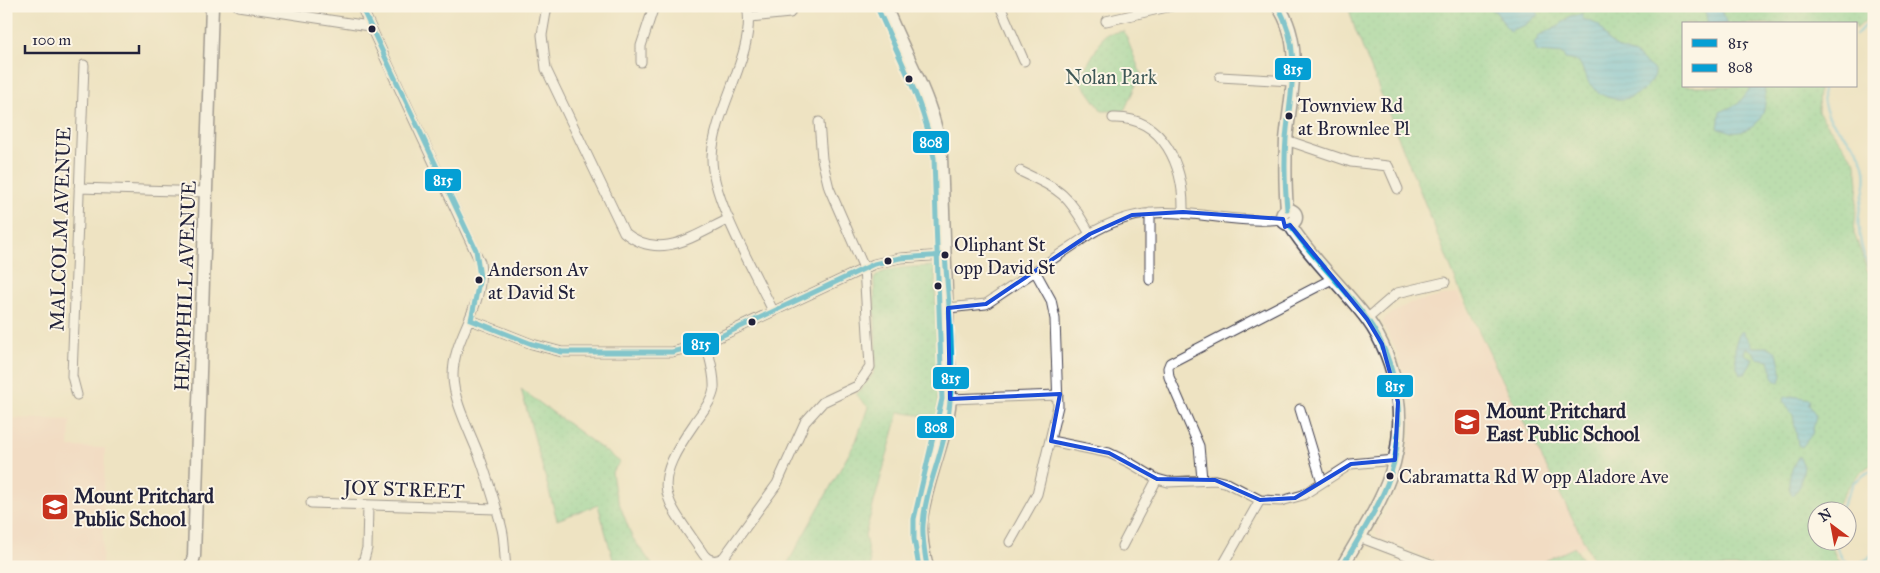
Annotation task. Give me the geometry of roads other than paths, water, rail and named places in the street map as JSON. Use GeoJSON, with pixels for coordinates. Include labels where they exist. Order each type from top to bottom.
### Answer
{"type":"FeatureCollection","features":[{"type":"Feature","properties":{"kind":"street","name":"HEMPHILL AVENUE"},"geometry":{"type":"LineString","coordinates":[[191,567],[194,556],[212,6]]}},
{"type":"Feature","properties":{"kind":"street"},"geometry":{"type":"LineString","coordinates":[[238,6],[369,26]]}},
{"type":"Feature","properties":{"kind":"street"},"geometry":{"type":"LineString","coordinates":[[361,6],[478,256],[481,286],[470,320],[456,353],[453,376],[454,388],[475,442],[502,529],[506,567]]}},
{"type":"Feature","properties":{"kind":"street"},"geometry":{"type":"LineString","coordinates":[[547,6],[542,34],[546,69],[624,232],[638,242],[659,247],[683,241],[729,219]]}},
{"type":"Feature","properties":{"kind":"street"},"geometry":{"type":"LineString","coordinates":[[641,62],[641,46],[654,6]]}},
{"type":"Feature","properties":{"kind":"street"},"geometry":{"type":"LineString","coordinates":[[747,6],[750,16],[746,43],[719,122],[712,156],[716,185],[729,219],[774,311]]}},
{"type":"Feature","properties":{"kind":"street"},"geometry":{"type":"LineString","coordinates":[[885,6],[921,82],[936,123],[941,157],[950,399],[945,436],[922,520],[921,536],[927,567]]}},
{"type":"Feature","properties":{"kind":"street"},"geometry":{"type":"LineString","coordinates":[[1000,6],[1024,61]]}},
{"type":"Feature","properties":{"kind":"street"},"geometry":{"type":"LineString","coordinates":[[1106,21],[1172,6]]}},
{"type":"Feature","properties":{"kind":"street"},"geometry":{"type":"LineString","coordinates":[[1278,6],[1286,20],[1293,40],[1292,81],[1284,174],[1287,217],[1332,279],[1367,319],[1388,356],[1396,386],[1399,424],[1395,460],[1385,487],[1342,567]]}},
{"type":"Feature","properties":{"kind":"street"},"geometry":{"type":"LineString","coordinates":[[750,16],[790,13]]}},
{"type":"Feature","properties":{"kind":"street","name":"MALCOLM AVENUE"},"geometry":{"type":"LineString","coordinates":[[77,395],[72,376],[84,65]]}},
{"type":"Feature","properties":{"kind":"street"},"geometry":{"type":"LineString","coordinates":[[1220,77],[1292,81]]}},
{"type":"Feature","properties":{"kind":"street"},"geometry":{"type":"LineString","coordinates":[[1113,118],[1129,117],[1164,143],[1179,168],[1182,182],[1183,212]]}},
{"type":"Feature","properties":{"kind":"street"},"geometry":{"type":"LineString","coordinates":[[706,343],[714,376],[712,395],[673,454],[665,481],[668,500],[674,511],[704,555],[716,561],[724,556],[777,484],[804,422],[823,402],[857,386],[870,367],[864,268],[829,188],[822,159],[819,122]]}},
{"type":"Feature","properties":{"kind":"street"},"geometry":{"type":"LineString","coordinates":[[1286,140],[1356,163],[1388,166],[1398,189]]}},
{"type":"Feature","properties":{"kind":"street"},"geometry":{"type":"LineString","coordinates":[[1020,171],[1063,194],[1073,204],[1090,234]]}},
{"type":"Feature","properties":{"kind":"street"},"geometry":{"type":"LineString","coordinates":[[79,188],[207,192]]}},
{"type":"Feature","properties":{"kind":"street"},"geometry":{"type":"LineString","coordinates":[[948,308],[986,304],[1090,234],[1116,220],[1150,213],[1183,212],[1252,219],[1287,217]]}},
{"type":"Feature","properties":{"kind":"street"},"geometry":{"type":"LineString","coordinates":[[1150,213],[1150,280]]}},
{"type":"Feature","properties":{"kind":"street"},"geometry":{"type":"LineString","coordinates":[[470,320],[532,344],[562,352],[672,352],[706,343],[864,268],[892,259],[945,255]]}},
{"type":"Feature","properties":{"kind":"street"},"geometry":{"type":"LineString","coordinates":[[1010,542],[1037,494],[1057,417],[1058,394],[1054,309],[1047,291],[1035,271]]}},
{"type":"Feature","properties":{"kind":"street"},"geometry":{"type":"LineString","coordinates":[[1202,479],[1199,446],[1169,377],[1168,368],[1170,364],[1332,279]]}},
{"type":"Feature","properties":{"kind":"street"},"geometry":{"type":"LineString","coordinates":[[1367,319],[1397,293],[1445,282]]}},
{"type":"Feature","properties":{"kind":"street"},"geometry":{"type":"LineString","coordinates":[[950,399],[1058,394]]}},
{"type":"Feature","properties":{"kind":"street"},"geometry":{"type":"LineString","coordinates":[[1300,409],[1322,482]]}},
{"type":"Feature","properties":{"kind":"street"},"geometry":{"type":"LineString","coordinates":[[1051,440],[1109,453],[1157,479],[1168,482],[1202,479],[1227,483],[1260,500],[1281,501],[1295,498],[1312,490],[1351,464],[1395,460]]}},
{"type":"Feature","properties":{"kind":"street"},"geometry":{"type":"LineString","coordinates":[[1122,546],[1157,479]]}},
{"type":"Feature","properties":{"kind":"street"},"geometry":{"type":"LineString","coordinates":[[1222,567],[1260,500]]}},
{"type":"Feature","properties":{"kind":"street","name":"JOY STREET"},"geometry":{"type":"LineString","coordinates":[[310,503],[496,509]]}},
{"type":"Feature","properties":{"kind":"street"},"geometry":{"type":"LineString","coordinates":[[362,567],[367,548],[368,506]]}},
{"type":"Feature","properties":{"kind":"street"},"geometry":{"type":"LineString","coordinates":[[1359,536],[1438,567]]}},
{"type":"Feature","properties":{"kind":"water"},"geometry":{"type":"Polygon","coordinates":[[[1486,6],[1531,6],[1539,14],[1525,25],[1509,31],[1496,12],[1486,6]]]}},
{"type":"Feature","properties":{"kind":"water"},"geometry":{"type":"Polygon","coordinates":[[[1704,6],[1719,6],[1726,22],[1708,22],[1704,6]]]}},
{"type":"Feature","properties":{"kind":"water"},"geometry":{"type":"Polygon","coordinates":[[[1581,13],[1583,19],[1599,25],[1609,42],[1620,49],[1635,54],[1655,71],[1653,79],[1643,90],[1629,98],[1615,99],[1607,97],[1589,83],[1579,62],[1565,59],[1563,54],[1537,52],[1534,43],[1540,35],[1560,25],[1570,16],[1581,13]]]}},
{"type":"Feature","properties":{"kind":"water"},"geometry":{"type":"Polygon","coordinates":[[[1750,88],[1764,88],[1764,109],[1762,115],[1753,126],[1738,132],[1718,129],[1720,112],[1738,104],[1750,88]]]}},
{"type":"Feature","properties":{"kind":"water"},"geometry":{"type":"Polygon","coordinates":[[[1742,331],[1753,347],[1768,347],[1777,352],[1782,376],[1780,382],[1774,380],[1769,360],[1756,358],[1754,352],[1747,348],[1744,354],[1753,359],[1745,374],[1740,374],[1736,364],[1735,346],[1742,331]]]}},
{"type":"Feature","properties":{"kind":"water"},"geometry":{"type":"Polygon","coordinates":[[[1792,396],[1810,399],[1809,405],[1816,415],[1812,434],[1802,447],[1798,445],[1793,415],[1783,401],[1784,397],[1792,396]]]}},
{"type":"Feature","properties":{"kind":"water"},"geometry":{"type":"Polygon","coordinates":[[[1799,456],[1804,466],[1800,486],[1793,496],[1790,492],[1789,481],[1799,456]]]}},
{"type":"Feature","properties":{"kind":"waterway"},"geometry":{"type":"LineString","coordinates":[[1858,33],[1863,27],[1874,21]]}},
{"type":"Feature","properties":{"kind":"waterway"},"geometry":{"type":"LineString","coordinates":[[1823,88],[1827,113],[1832,122],[1860,154],[1864,165],[1866,178],[1859,214],[1859,229],[1863,253],[1874,273]]}},
{"type":"Feature","properties":{"kind":"waterway"},"geometry":{"type":"LineString","coordinates":[[1845,500],[1854,482],[1874,468]]}},
{"type":"Feature","properties":{"kind":"waterway"},"geometry":{"type":"LineString","coordinates":[[1838,550],[1842,559],[1853,566],[1866,560],[1874,553]]}},
{"type":"Feature","properties":{"kind":"place","name":"Townview Rd at Brownlee Pl"},"geometry":{"type":"Point","coordinates":[1289,116]}},
{"type":"Feature","properties":{"kind":"place","name":"Oliphant St opp David St"},"geometry":{"type":"Point","coordinates":[945,255]}},
{"type":"Feature","properties":{"kind":"place","name":"Anderson Av at David St"},"geometry":{"type":"Point","coordinates":[479,280]}},
{"type":"Feature","properties":{"kind":"place","name":"Mount Pritchard East Public School"},"geometry":{"type":"Point","coordinates":[1467,422]}},
{"type":"Feature","properties":{"kind":"place","name":"Cabramatta Rd W opp Aladore Ave"},"geometry":{"type":"Point","coordinates":[1390,476]}},
{"type":"Feature","properties":{"kind":"place","name":"Mount Pritchard Public School"},"geometry":{"type":"Point","coordinates":[55,507]}},
{"type":"Feature","properties":{"kind":"park label","name":"Nolan Park"},"geometry":{"type":"Point","coordinates":[1111,77]}}]}
